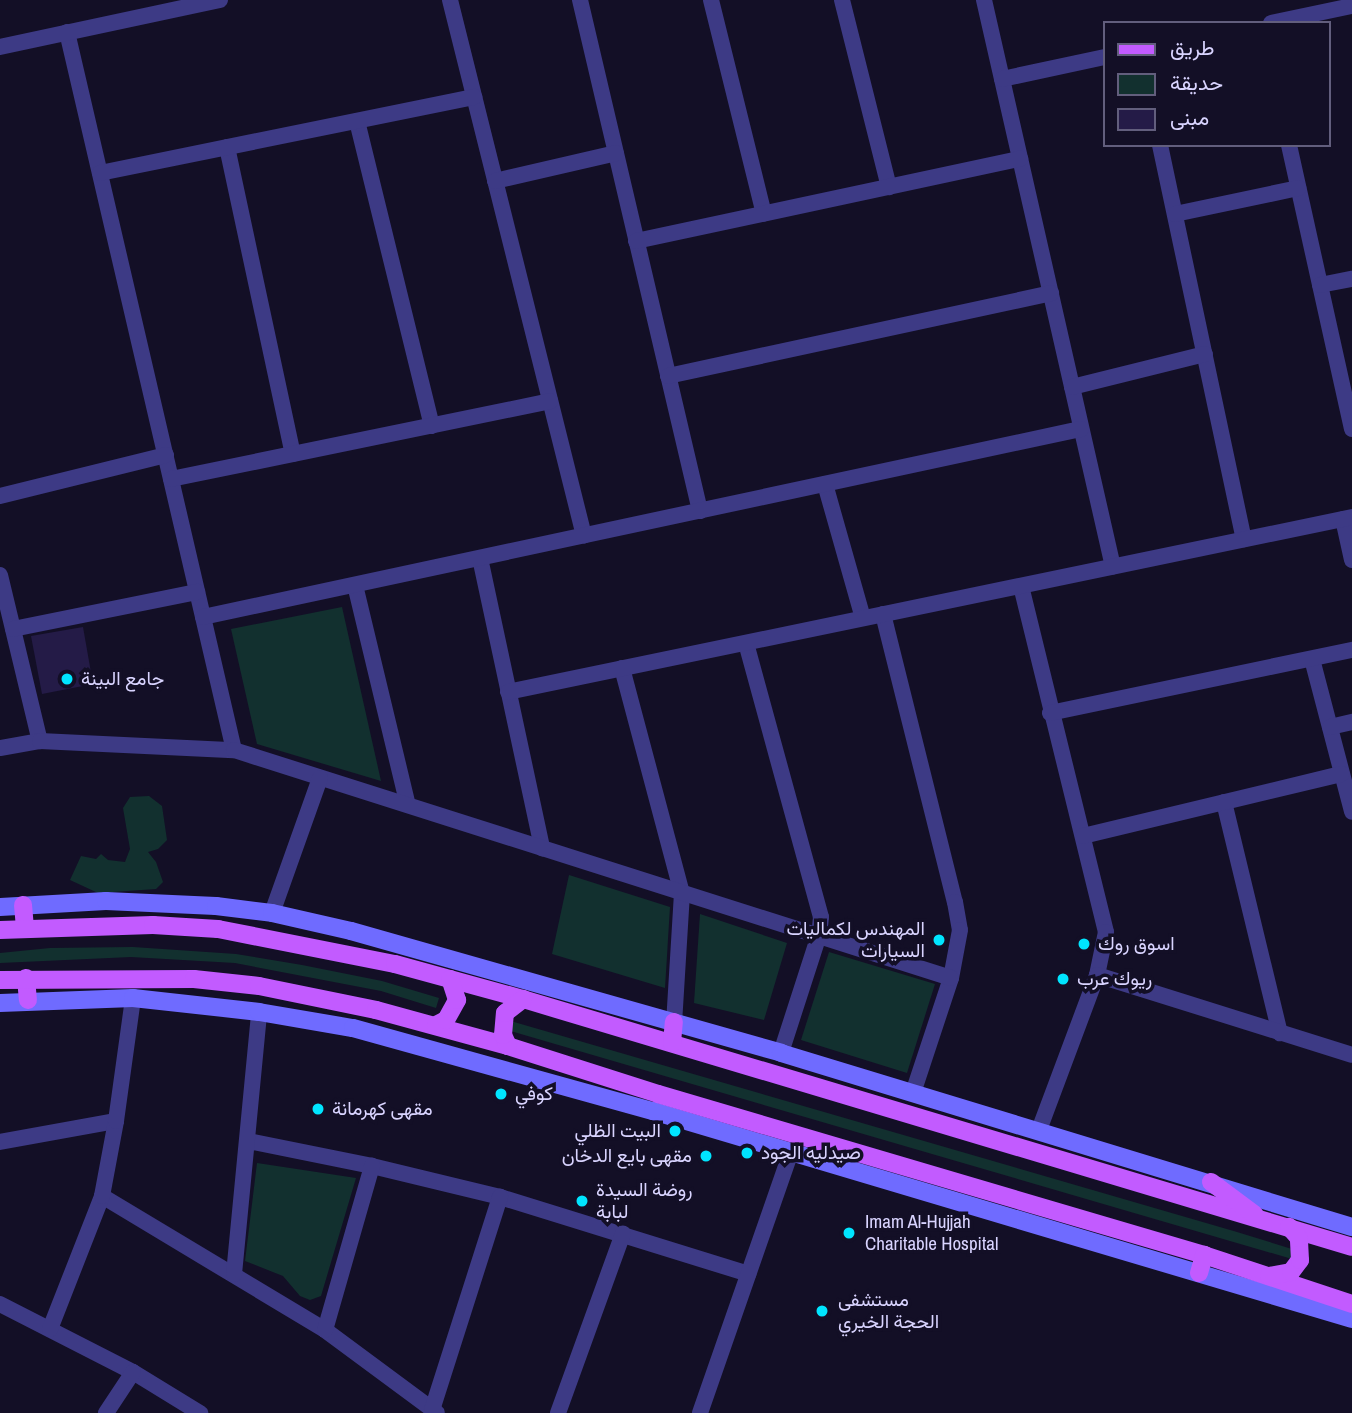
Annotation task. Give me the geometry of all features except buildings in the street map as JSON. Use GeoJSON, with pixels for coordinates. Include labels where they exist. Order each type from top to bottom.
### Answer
{"type":"FeatureCollection","features":[{"type":"Feature","properties":{"kind":"main road"},"geometry":{"type":"LineString","coordinates":[[23,905],[25,928]]}},
{"type":"Feature","properties":{"kind":"main road"},"geometry":{"type":"LineString","coordinates":[[0,930],[153,926],[218,929],[395,964],[672,1043],[1352,1247]]}},
{"type":"Feature","properties":{"kind":"main road"},"geometry":{"type":"LineString","coordinates":[[26,978],[28,1000]]}},
{"type":"Feature","properties":{"kind":"main road"},"geometry":{"type":"LineString","coordinates":[[0,980],[194,979],[259,986],[436,1025],[508,1046],[656,1103],[1203,1255],[1352,1304]]}},
{"type":"Feature","properties":{"kind":"main road"},"geometry":{"type":"LineString","coordinates":[[436,1025],[446,1020],[457,1000],[450,979]]}},
{"type":"Feature","properties":{"kind":"main road"},"geometry":{"type":"LineString","coordinates":[[508,1046],[503,1035],[505,1013],[523,999]]}},
{"type":"Feature","properties":{"kind":"main road"},"geometry":{"type":"LineString","coordinates":[[672,1043],[674,1023]]}},
{"type":"Feature","properties":{"kind":"main road"},"geometry":{"type":"LineString","coordinates":[[1210,1182],[1249,1212],[1269,1222]]}},
{"type":"Feature","properties":{"kind":"main road"},"geometry":{"type":"LineString","coordinates":[[1269,1276],[1284,1275],[1300,1260],[1299,1238],[1289,1227]]}},
{"type":"Feature","properties":{"kind":"main road"},"geometry":{"type":"LineString","coordinates":[[1199,1273],[1203,1255]]}},
{"type":"Feature","properties":{"kind":"street"},"geometry":{"type":"LineString","coordinates":[[0,47],[220,0]]}},
{"type":"Feature","properties":{"kind":"street"},"geometry":{"type":"LineString","coordinates":[[450,0],[584,536]]}},
{"type":"Feature","properties":{"kind":"street"},"geometry":{"type":"LineString","coordinates":[[580,0],[700,511]]}},
{"type":"Feature","properties":{"kind":"street"},"geometry":{"type":"LineString","coordinates":[[711,0],[764,214]]}},
{"type":"Feature","properties":{"kind":"street"},"geometry":{"type":"LineString","coordinates":[[842,0],[890,187]]}},
{"type":"Feature","properties":{"kind":"street"},"geometry":{"type":"LineString","coordinates":[[984,0],[1113,567]]}},
{"type":"Feature","properties":{"kind":"street"},"geometry":{"type":"LineString","coordinates":[[1281,21],[1352,6]]}},
{"type":"Feature","properties":{"kind":"street"},"geometry":{"type":"LineString","coordinates":[[67,32],[234,750]]}},
{"type":"Feature","properties":{"kind":"street"},"geometry":{"type":"LineString","coordinates":[[1002,79],[1104,57]]}},
{"type":"Feature","properties":{"kind":"street"},"geometry":{"type":"LineString","coordinates":[[100,173],[474,97]]}},
{"type":"Feature","properties":{"kind":"street"},"geometry":{"type":"LineString","coordinates":[[357,121],[432,426]]}},
{"type":"Feature","properties":{"kind":"street"},"geometry":{"type":"LineString","coordinates":[[227,147],[293,454]]}},
{"type":"Feature","properties":{"kind":"street"},"geometry":{"type":"LineString","coordinates":[[1160,147],[1244,540]]}},
{"type":"Feature","properties":{"kind":"street"},"geometry":{"type":"LineString","coordinates":[[1289,147],[1352,429]]}},
{"type":"Feature","properties":{"kind":"street"},"geometry":{"type":"LineString","coordinates":[[495,181],[616,153]]}},
{"type":"Feature","properties":{"kind":"street"},"geometry":{"type":"LineString","coordinates":[[636,241],[1020,159]]}},
{"type":"Feature","properties":{"kind":"street"},"geometry":{"type":"LineString","coordinates":[[1175,214],[1298,188]]}},
{"type":"Feature","properties":{"kind":"street"},"geometry":{"type":"LineString","coordinates":[[1320,285],[1352,279]]}},
{"type":"Feature","properties":{"kind":"street"},"geometry":{"type":"LineString","coordinates":[[668,376],[1051,293]]}},
{"type":"Feature","properties":{"kind":"street"},"geometry":{"type":"LineString","coordinates":[[1072,387],[1205,354]]}},
{"type":"Feature","properties":{"kind":"street"},"geometry":{"type":"LineString","coordinates":[[171,479],[550,401]]}},
{"type":"Feature","properties":{"kind":"street"},"geometry":{"type":"LineString","coordinates":[[203,617],[1082,429]]}},
{"type":"Feature","properties":{"kind":"street"},"geometry":{"type":"LineString","coordinates":[[0,496],[166,456]]}},
{"type":"Feature","properties":{"kind":"street"},"geometry":{"type":"LineString","coordinates":[[825,484],[863,618]]}},
{"type":"Feature","properties":{"kind":"street"},"geometry":{"type":"LineString","coordinates":[[508,692],[1347,518],[1352,560]]}},
{"type":"Feature","properties":{"kind":"street"},"geometry":{"type":"LineString","coordinates":[[480,558],[542,848]]}},
{"type":"Feature","properties":{"kind":"street"},"geometry":{"type":"LineString","coordinates":[[0,575],[40,741]]}},
{"type":"Feature","properties":{"kind":"street"},"geometry":{"type":"LineString","coordinates":[[355,585],[408,805]]}},
{"type":"Feature","properties":{"kind":"street"},"geometry":{"type":"LineString","coordinates":[[1021,586],[1050,713],[1105,923],[1105,942],[1097,975],[1039,1130]]}},
{"type":"Feature","properties":{"kind":"street"},"geometry":{"type":"LineString","coordinates":[[13,629],[197,592]]}},
{"type":"Feature","properties":{"kind":"street"},"geometry":{"type":"LineString","coordinates":[[883,614],[958,916],[959,944],[951,978],[913,1093]]}},
{"type":"Feature","properties":{"kind":"street"},"geometry":{"type":"LineString","coordinates":[[746,643],[819,908],[818,936],[781,1053]]}},
{"type":"Feature","properties":{"kind":"street"},"geometry":{"type":"LineString","coordinates":[[1050,713],[1352,650]]}},
{"type":"Feature","properties":{"kind":"street"},"geometry":{"type":"LineString","coordinates":[[1312,659],[1352,812]]}},
{"type":"Feature","properties":{"kind":"street"},"geometry":{"type":"LineString","coordinates":[[622,668],[682,892],[674,1023]]}},
{"type":"Feature","properties":{"kind":"street"},"geometry":{"type":"LineString","coordinates":[[1330,727],[1352,722]]}},
{"type":"Feature","properties":{"kind":"street"},"geometry":{"type":"LineString","coordinates":[[0,748],[40,741],[234,750],[951,978]]}},
{"type":"Feature","properties":{"kind":"street"},"geometry":{"type":"LineString","coordinates":[[1083,836],[1342,774]]}},
{"type":"Feature","properties":{"kind":"street"},"geometry":{"type":"LineString","coordinates":[[272,913],[320,778]]}},
{"type":"Feature","properties":{"kind":"street"},"geometry":{"type":"LineString","coordinates":[[1224,802],[1280,1033]]}},
{"type":"Feature","properties":{"kind":"street"},"geometry":{"type":"LineString","coordinates":[[0,906],[106,901],[216,906],[272,913],[351,931],[781,1053],[1352,1227]]}},
{"type":"Feature","properties":{"kind":"street"},"geometry":{"type":"LineString","coordinates":[[1097,975],[1352,1055]]}},
{"type":"Feature","properties":{"kind":"street"},"geometry":{"type":"LineString","coordinates":[[50,1329],[102,1196],[116,1121],[133,998]]}},
{"type":"Feature","properties":{"kind":"street"},"geometry":{"type":"LineString","coordinates":[[0,1003],[133,998],[260,1012],[353,1028],[656,1103],[791,1152],[1352,1319]]}},
{"type":"Feature","properties":{"kind":"street"},"geometry":{"type":"LineString","coordinates":[[234,1274],[260,1012]]}},
{"type":"Feature","properties":{"kind":"street"},"geometry":{"type":"LineString","coordinates":[[0,1142],[116,1121]]}},
{"type":"Feature","properties":{"kind":"street"},"geometry":{"type":"LineString","coordinates":[[248,1141],[500,1196],[748,1275]]}},
{"type":"Feature","properties":{"kind":"street"},"geometry":{"type":"LineString","coordinates":[[700,1413],[791,1152]]}},
{"type":"Feature","properties":{"kind":"street"},"geometry":{"type":"LineString","coordinates":[[325,1330],[372,1166]]}},
{"type":"Feature","properties":{"kind":"street"},"geometry":{"type":"LineString","coordinates":[[102,1196],[325,1330],[435,1411],[500,1196]]}},
{"type":"Feature","properties":{"kind":"street"},"geometry":{"type":"LineString","coordinates":[[558,1413],[623,1233]]}},
{"type":"Feature","properties":{"kind":"street"},"geometry":{"type":"LineString","coordinates":[[0,1304],[133,1372],[200,1413]]}},
{"type":"Feature","properties":{"kind":"street"},"geometry":{"type":"LineString","coordinates":[[106,1413],[133,1372]]}},
{"type":"Feature","properties":{"kind":"green space"},"geometry":{"type":"Polygon","coordinates":[[[342,607],[381,781],[257,744],[231,629],[342,607]]]}},
{"type":"Feature","properties":{"kind":"green space"},"geometry":{"type":"Polygon","coordinates":[[[149,796],[162,806],[167,840],[158,849],[148,852],[156,862],[163,882],[156,889],[98,893],[70,880],[81,856],[96,859],[101,854],[108,860],[125,862],[130,849],[123,808],[130,797],[149,796]]]}},
{"type":"Feature","properties":{"kind":"green space"},"geometry":{"type":"Polygon","coordinates":[[[569,875],[670,907],[665,988],[552,954],[569,875]]]}},
{"type":"Feature","properties":{"kind":"green space"},"geometry":{"type":"Polygon","coordinates":[[[700,914],[787,943],[764,1020],[694,1003],[700,914]]]}},
{"type":"Feature","properties":{"kind":"green space"},"geometry":{"type":"Polygon","coordinates":[[[133,947],[236,954],[302,965],[382,981],[439,998],[436,1008],[381,991],[235,963],[131,957],[0,963],[0,953],[50,948],[133,947]]]}},
{"type":"Feature","properties":{"kind":"green space"},"geometry":{"type":"Polygon","coordinates":[[[829,952],[935,984],[907,1073],[801,1040],[829,952]]]}},
{"type":"Feature","properties":{"kind":"green space"},"geometry":{"type":"Polygon","coordinates":[[[504,1019],[1295,1250],[1292,1259],[500,1028],[504,1019]]]}},
{"type":"Feature","properties":{"kind":"green space"},"geometry":{"type":"Polygon","coordinates":[[[257,1163],[356,1178],[321,1296],[310,1300],[300,1296],[283,1276],[245,1261],[257,1163]]]}},
{"type":"Feature","properties":{"kind":"place","name":"جامع البينة"},"geometry":{"type":"Point","coordinates":[67,679]}},
{"type":"Feature","properties":{"kind":"place","name":"المهندس لكماليات السيارات"},"geometry":{"type":"Point","coordinates":[939,940]}},
{"type":"Feature","properties":{"kind":"place","name":"اسوق روك"},"geometry":{"type":"Point","coordinates":[1084,944]}},
{"type":"Feature","properties":{"kind":"place","name":"ريوك عرب"},"geometry":{"type":"Point","coordinates":[1063,979]}},
{"type":"Feature","properties":{"kind":"place","name":"كوفي"},"geometry":{"type":"Point","coordinates":[501,1094]}},
{"type":"Feature","properties":{"kind":"place","name":"مقهى كهرمانة"},"geometry":{"type":"Point","coordinates":[318,1109]}},
{"type":"Feature","properties":{"kind":"place","name":"البيت الظلي"},"geometry":{"type":"Point","coordinates":[675,1131]}},
{"type":"Feature","properties":{"kind":"place","name":"صيدليه الجود"},"geometry":{"type":"Point","coordinates":[747,1153]}},
{"type":"Feature","properties":{"kind":"place","name":"مقهى بايع الدخان"},"geometry":{"type":"Point","coordinates":[706,1156]}},
{"type":"Feature","properties":{"kind":"place","name":"روضة السيدة لبابة"},"geometry":{"type":"Point","coordinates":[582,1201]}},
{"type":"Feature","properties":{"kind":"place","name":"Imam Al-Hujjah Charitable Hospital"},"geometry":{"type":"Point","coordinates":[849,1233]}},
{"type":"Feature","properties":{"kind":"place","name":"مستشفى الحجة الخيري"},"geometry":{"type":"Point","coordinates":[822,1311]}}]}
